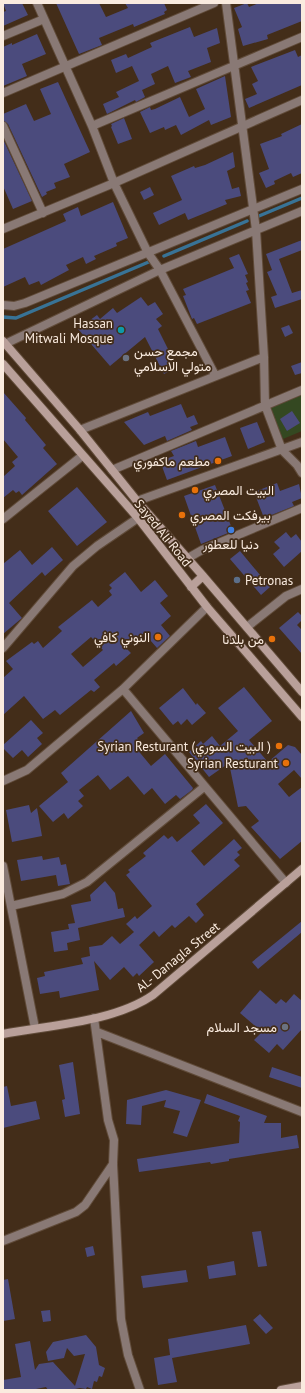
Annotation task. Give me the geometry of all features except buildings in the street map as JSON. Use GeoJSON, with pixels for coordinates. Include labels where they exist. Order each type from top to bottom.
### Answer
{"type":"FeatureCollection","features":[{"type":"Feature","properties":{"kind":"main road","name":"Sayed Ali Road"},"geometry":{"type":"LineString","coordinates":[[4,342],[80,430],[137,501],[188,558],[302,692]]}},
{"type":"Feature","properties":{"kind":"main road","name":"Sayed Ali Road"},"geometry":{"type":"LineString","coordinates":[[3,364],[82,456],[138,518],[207,607],[302,717]]}},
{"type":"Feature","properties":{"kind":"main road"},"geometry":{"type":"LineString","coordinates":[[191,587],[203,576]]}},
{"type":"Feature","properties":{"kind":"main road","name":"AL- Danagla Street"},"geometry":{"type":"LineString","coordinates":[[3,1034],[94,1018],[123,1011],[139,1005],[153,995],[302,868]]}},
{"type":"Feature","properties":{"kind":"main road"},"geometry":{"type":"LineString","coordinates":[[281,1390],[302,1386]]}},
{"type":"Feature","properties":{"kind":"street"},"geometry":{"type":"LineString","coordinates":[[37,3],[92,126],[114,183],[148,253],[160,270],[215,375]]}},
{"type":"Feature","properties":{"kind":"street"},"geometry":{"type":"LineString","coordinates":[[3,93],[214,3]]}},
{"type":"Feature","properties":{"kind":"street"},"geometry":{"type":"LineString","coordinates":[[226,3],[252,210],[256,230],[264,357],[264,405],[282,450],[302,473]]}},
{"type":"Feature","properties":{"kind":"street"},"geometry":{"type":"LineString","coordinates":[[3,36],[44,19]]}},
{"type":"Feature","properties":{"kind":"street"},"geometry":{"type":"LineString","coordinates":[[92,126],[302,38]]}},
{"type":"Feature","properties":{"kind":"street"},"geometry":{"type":"LineString","coordinates":[[3,229],[114,183],[302,100]]}},
{"type":"Feature","properties":{"kind":"street"},"geometry":{"type":"LineString","coordinates":[[3,126],[43,213]]}},
{"type":"Feature","properties":{"kind":"street"},"geometry":{"type":"LineString","coordinates":[[3,305],[14,306],[25,303],[302,189]]}},
{"type":"Feature","properties":{"kind":"street"},"geometry":{"type":"LineString","coordinates":[[4,342],[160,270],[302,212]]}},
{"type":"Feature","properties":{"kind":"street"},"geometry":{"type":"LineString","coordinates":[[80,430],[215,375],[264,357]]}},
{"type":"Feature","properties":{"kind":"street"},"geometry":{"type":"LineString","coordinates":[[112,470],[302,390]]}},
{"type":"Feature","properties":{"kind":"street"},"geometry":{"type":"LineString","coordinates":[[137,501],[302,442]]}},
{"type":"Feature","properties":{"kind":"street"},"geometry":{"type":"LineString","coordinates":[[3,519],[82,456]]}},
{"type":"Feature","properties":{"kind":"street"},"geometry":{"type":"LineString","coordinates":[[188,558],[202,550],[302,508]]}},
{"type":"Feature","properties":{"kind":"street"},"geometry":{"type":"LineString","coordinates":[[3,648],[73,566],[97,546],[138,518]]}},
{"type":"Feature","properties":{"kind":"street"},"geometry":{"type":"LineString","coordinates":[[247,627],[286,596],[302,589]]}},
{"type":"Feature","properties":{"kind":"street"},"geometry":{"type":"LineString","coordinates":[[3,781],[27,770],[123,689],[207,607]]}},
{"type":"Feature","properties":{"kind":"street"},"geometry":{"type":"LineString","coordinates":[[123,689],[286,883]]}},
{"type":"Feature","properties":{"kind":"street"},"geometry":{"type":"LineString","coordinates":[[11,906],[62,894],[87,882],[204,787]]}},
{"type":"Feature","properties":{"kind":"street"},"geometry":{"type":"LineString","coordinates":[[3,866],[35,1028]]}},
{"type":"Feature","properties":{"kind":"street"},"geometry":{"type":"LineString","coordinates":[[94,1018],[108,1120],[114,1140],[113,1164],[121,1319],[128,1355],[140,1390]]}},
{"type":"Feature","properties":{"kind":"street"},"geometry":{"type":"LineString","coordinates":[[97,1032],[302,1112]]}},
{"type":"Feature","properties":{"kind":"street"},"geometry":{"type":"LineString","coordinates":[[3,1241],[76,1212],[85,1205],[113,1164]]}},
{"type":"Feature","properties":{"kind":"green space"},"geometry":{"type":"Polygon","coordinates":[[[302,395],[302,431],[283,439],[270,408],[302,395]]]}},
{"type":"Feature","properties":{"kind":"waterway"},"geometry":{"type":"LineString","coordinates":[[259,216],[302,198]]}},
{"type":"Feature","properties":{"kind":"waterway"},"geometry":{"type":"LineString","coordinates":[[164,256],[247,221]]}},
{"type":"Feature","properties":{"kind":"waterway"},"geometry":{"type":"LineString","coordinates":[[3,317],[16,318],[151,261]]}},
{"type":"Feature","properties":{"kind":"place","name":"Hassan Mitwali Mosque"},"geometry":{"type":"Point","coordinates":[121,330]}},
{"type":"Feature","properties":{"kind":"place","name":"مجمع حسن متولي الاسلامي"},"geometry":{"type":"Point","coordinates":[126,358]}},
{"type":"Feature","properties":{"kind":"place","name":"مطعم ماكفوري"},"geometry":{"type":"Point","coordinates":[218,461]}},
{"type":"Feature","properties":{"kind":"place","name":"البيت المصري"},"geometry":{"type":"Point","coordinates":[195,490]}},
{"type":"Feature","properties":{"kind":"place","name":"بيرفكت المصري"},"geometry":{"type":"Point","coordinates":[182,515]}},
{"type":"Feature","properties":{"kind":"place","name":"دنيا للعطور"},"geometry":{"type":"Point","coordinates":[231,530]}},
{"type":"Feature","properties":{"kind":"place","name":"Petronas"},"geometry":{"type":"Point","coordinates":[237,580]}},
{"type":"Feature","properties":{"kind":"place","name":"النوني كافي"},"geometry":{"type":"Point","coordinates":[158,637]}},
{"type":"Feature","properties":{"kind":"place","name":"من بلدنا"},"geometry":{"type":"Point","coordinates":[272,639]}},
{"type":"Feature","properties":{"kind":"place","name":"Syrian Resturant (البيت السوري )"},"geometry":{"type":"Point","coordinates":[279,746]}},
{"type":"Feature","properties":{"kind":"place","name":"Syrian Resturant"},"geometry":{"type":"Point","coordinates":[286,763]}},
{"type":"Feature","properties":{"kind":"place","name":"مسجد السلام"},"geometry":{"type":"Point","coordinates":[285,1027]}}]}
